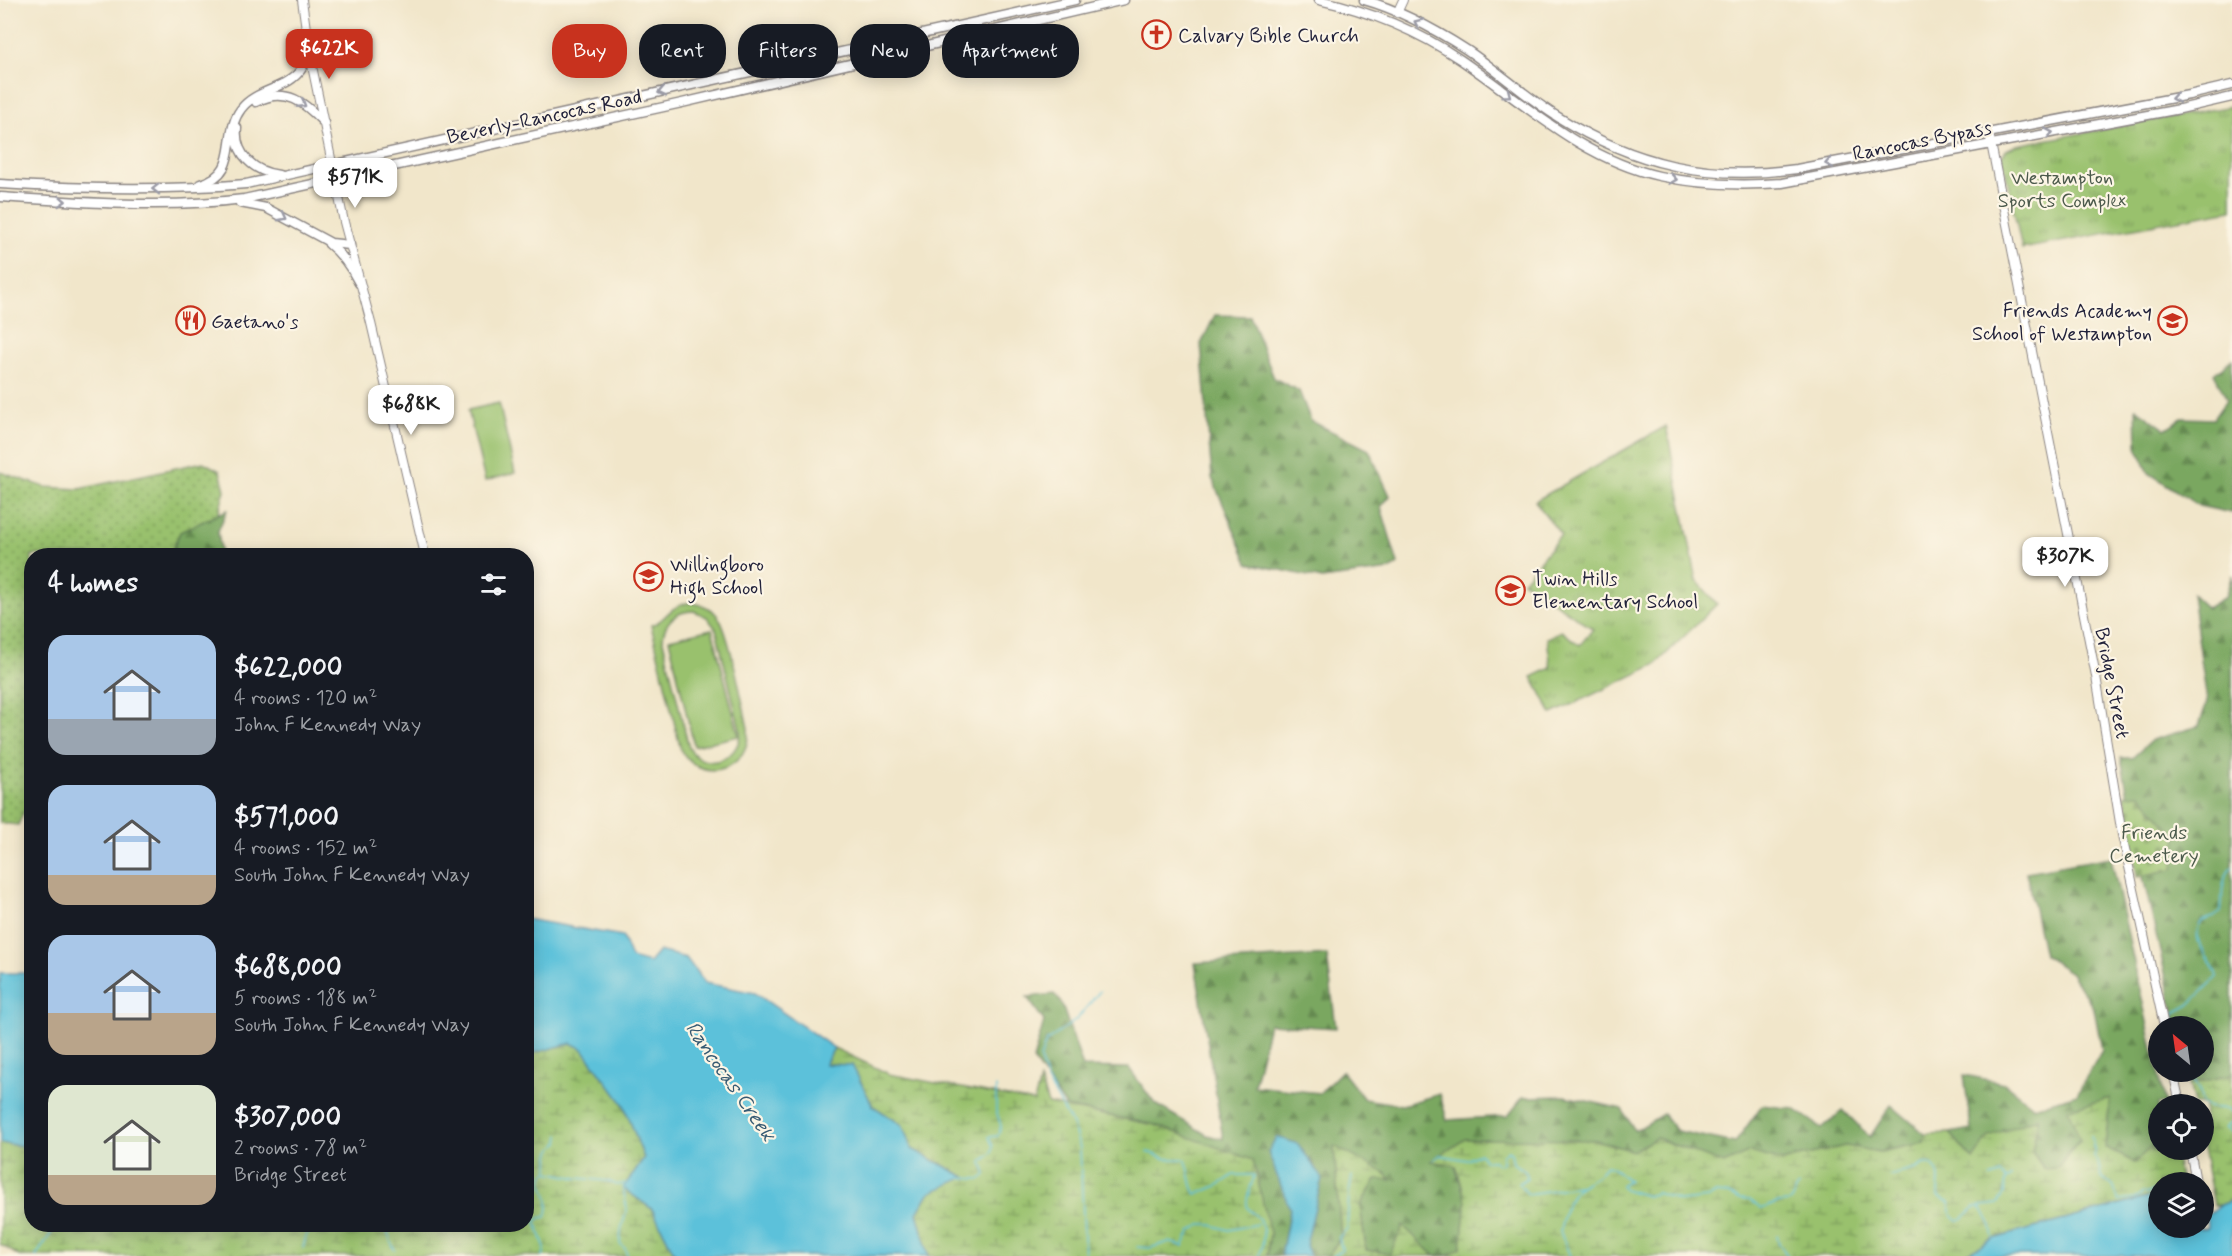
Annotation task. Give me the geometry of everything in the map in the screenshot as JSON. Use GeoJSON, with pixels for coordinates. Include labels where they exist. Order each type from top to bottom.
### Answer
{"type":"FeatureCollection","features":[{"type":"Feature","properties":{"kind":"main road"},"geometry":{"type":"LineString","coordinates":[[302,0],[309,51],[350,245],[371,323],[423,548]]}},
{"type":"Feature","properties":{"kind":"main road","name":"Beverly-Rancocas Road"},"geometry":{"type":"LineString","coordinates":[[0,184],[124,190],[181,189],[246,184],[1075,0]]}},
{"type":"Feature","properties":{"kind":"main road","name":"Beverly-Rancocas Road"},"geometry":{"type":"LineString","coordinates":[[0,197],[147,205],[193,205],[227,201],[692,101],[1124,0]]}},
{"type":"Feature","properties":{"kind":"main road"},"geometry":{"type":"LineString","coordinates":[[1319,0],[1353,7],[1392,23],[1460,59],[1469,51],[1430,29],[1364,0]]}},
{"type":"Feature","properties":{"kind":"main road"},"geometry":{"type":"LineString","coordinates":[[1396,13],[1403,0]]}},
{"type":"Feature","properties":{"kind":"main road"},"geometry":{"type":"LineString","coordinates":[[181,189],[210,182],[218,176],[228,157],[235,120],[240,110],[257,96],[288,82],[302,67],[309,51]]}},
{"type":"Feature","properties":{"kind":"main road","name":"Rancocas Bypass"},"geometry":{"type":"LineString","coordinates":[[1469,51],[1557,117],[1619,150],[1652,161],[1689,169],[1728,173],[1761,173],[1797,169],[2232,85]]}},
{"type":"Feature","properties":{"kind":"main road","name":"Rancocas Bypass"},"geometry":{"type":"LineString","coordinates":[[1460,59],[1546,123],[1585,146],[1617,162],[1658,176],[1701,183],[1749,185],[1782,183],[2232,97]]}},
{"type":"Feature","properties":{"kind":"main road"},"geometry":{"type":"LineString","coordinates":[[289,176],[260,170],[246,159],[237,142],[237,132],[244,112],[252,104],[262,99],[284,96],[302,102],[324,123]]}},
{"type":"Feature","properties":{"kind":"main road","name":"Bridge Street"},"geometry":{"type":"LineString","coordinates":[[1989,133],[2096,676],[2122,835],[2162,1016]]}},
{"type":"Feature","properties":{"kind":"main road"},"geometry":{"type":"LineString","coordinates":[[227,201],[266,208],[324,240],[337,245],[350,245]]}},
{"type":"Feature","properties":{"kind":"main road"},"geometry":{"type":"LineString","coordinates":[[324,240],[351,266],[359,283]]}},
{"type":"Feature","properties":{"kind":"green space","name":"Westampton Sports Complex"},"geometry":{"type":"Polygon","coordinates":[[[2232,106],[2232,210],[2022,249],[2002,156],[2006,150],[2017,145],[2232,106]]]}},
{"type":"Feature","properties":{"kind":"green space"},"geometry":{"type":"Polygon","coordinates":[[[1215,315],[1250,316],[1274,378],[1299,391],[1311,421],[1369,450],[1390,496],[1381,507],[1398,564],[1390,570],[1322,579],[1248,563],[1212,478],[1201,344],[1215,315]]]}},
{"type":"Feature","properties":{"kind":"green space"},"geometry":{"type":"Polygon","coordinates":[[[2232,359],[2232,513],[2199,506],[2149,473],[2137,447],[2136,408],[2165,429],[2182,418],[2213,419],[2227,399],[2214,374],[2232,359]]]}},
{"type":"Feature","properties":{"kind":"green space"},"geometry":{"type":"Polygon","coordinates":[[[499,403],[515,473],[485,481],[468,410],[499,403]]]}},
{"type":"Feature","properties":{"kind":"green space"},"geometry":{"type":"Polygon","coordinates":[[[1666,426],[1697,581],[1717,604],[1655,665],[1552,714],[1532,677],[1551,668],[1547,638],[1561,631],[1580,645],[1593,629],[1523,581],[1561,535],[1535,501],[1666,426]]]}},
{"type":"Feature","properties":{"kind":"green space"},"geometry":{"type":"Polygon","coordinates":[[[203,462],[220,471],[225,490],[209,548],[24,548],[24,812],[18,825],[0,823],[0,472],[45,487],[79,489],[203,462]]]}},
{"type":"Feature","properties":{"kind":"green space"},"geometry":{"type":"Polygon","coordinates":[[[227,510],[218,531],[220,548],[173,548],[180,532],[227,510]]]}},
{"type":"Feature","properties":{"kind":"green space"},"geometry":{"type":"Polygon","coordinates":[[[2232,575],[2232,1075],[2214,1079],[2214,1016],[2175,1016],[2143,877],[2121,758],[2132,758],[2152,740],[2199,726],[2207,702],[2192,594],[2207,608],[2225,597],[2232,575]]]}},
{"type":"Feature","properties":{"kind":"green space"},"geometry":{"type":"Polygon","coordinates":[[[699,604],[714,612],[722,623],[731,651],[748,728],[747,742],[742,754],[734,763],[724,768],[713,770],[701,768],[690,762],[681,751],[651,625],[660,621],[680,605],[699,604]],[[694,611],[681,613],[671,619],[665,629],[663,641],[689,748],[696,756],[713,761],[721,760],[735,749],[740,730],[716,629],[707,617],[694,611]]]}},
{"type":"Feature","properties":{"kind":"green space"},"geometry":{"type":"Polygon","coordinates":[[[712,629],[739,736],[694,746],[669,639],[712,629]]]}},
{"type":"Feature","properties":{"kind":"green space","name":"Friends Cemetery"},"geometry":{"type":"Polygon","coordinates":[[[2140,794],[2177,837],[2173,869],[2137,877],[2125,795],[2140,794]]]}},
{"type":"Feature","properties":{"kind":"green space"},"geometry":{"type":"Polygon","coordinates":[[[2111,857],[2148,1026],[2148,1082],[2160,1082],[2163,1094],[2148,1094],[2149,1160],[2135,1163],[2105,1147],[2110,1099],[2058,1168],[2044,1169],[2032,1152],[2038,1119],[1973,1160],[1950,1133],[1971,1129],[1964,1075],[2004,1083],[2034,1107],[2077,1094],[2102,1050],[2094,1009],[2071,973],[2044,955],[2026,872],[2111,857]]]}},
{"type":"Feature","properties":{"kind":"green space"},"geometry":{"type":"Polygon","coordinates":[[[1327,955],[1336,1028],[1269,1024],[1254,1086],[1320,1093],[1342,1071],[1364,1099],[1402,1105],[1440,1094],[1447,1120],[1508,1116],[1523,1097],[1565,1096],[1622,1109],[1635,1131],[1663,1114],[1677,1131],[1735,1143],[1762,1105],[1794,1109],[1822,1128],[1843,1110],[1870,1137],[1891,1105],[1925,1134],[1924,1143],[1879,1152],[1845,1146],[1782,1161],[1750,1152],[1724,1164],[1656,1138],[1633,1151],[1595,1140],[1432,1161],[1455,1166],[1466,1200],[1461,1249],[1449,1255],[1435,1256],[1403,1227],[1390,1255],[1366,1250],[1360,1205],[1376,1180],[1390,1179],[1385,1173],[1334,1147],[1341,1237],[1328,1256],[1310,1256],[1306,1245],[1322,1178],[1268,1152],[1290,1209],[1281,1256],[1267,1256],[1270,1233],[1155,1125],[1066,1107],[1033,1060],[1044,1021],[1027,997],[1054,994],[1061,1002],[1083,1067],[1129,1068],[1155,1104],[1207,1135],[1223,1139],[1195,963],[1327,955]]]}},
{"type":"Feature","properties":{"kind":"green space"},"geometry":{"type":"Polygon","coordinates":[[[571,1043],[583,1049],[624,1105],[644,1158],[623,1188],[652,1209],[676,1256],[19,1256],[0,1244],[0,1143],[24,1146],[24,1232],[534,1232],[534,1053],[571,1043]]]}},
{"type":"Feature","properties":{"kind":"green space"},"geometry":{"type":"Polygon","coordinates":[[[834,1048],[889,1074],[1034,1102],[1040,1080],[1048,1104],[1155,1125],[1253,1160],[1270,1233],[1267,1256],[929,1256],[917,1213],[929,1193],[964,1176],[912,1149],[902,1125],[873,1106],[852,1065],[825,1065],[834,1048]]]}},
{"type":"Feature","properties":{"kind":"green space"},"geometry":{"type":"Polygon","coordinates":[[[2232,1075],[2232,1200],[2220,1205],[2214,1205],[2214,1172],[2208,1172],[2205,1160],[2214,1160],[2214,1094],[2192,1094],[2189,1084],[2214,1082],[2214,1079],[2232,1075]]]}},
{"type":"Feature","properties":{"kind":"green space"},"geometry":{"type":"Polygon","coordinates":[[[2110,1098],[2105,1147],[2135,1163],[2148,1149],[2148,1160],[2176,1160],[2179,1172],[2148,1172],[2148,1198],[1993,1239],[1961,1256],[1435,1256],[1449,1255],[1461,1248],[1466,1200],[1456,1166],[1431,1161],[1465,1139],[1595,1140],[1633,1151],[1656,1138],[1724,1164],[1750,1152],[1782,1161],[1845,1146],[1879,1152],[1924,1143],[1925,1134],[1950,1133],[1973,1160],[1989,1136],[2038,1118],[2032,1152],[2044,1169],[2058,1168],[2080,1140],[2068,1109],[2110,1098]]]}},
{"type":"Feature","properties":{"kind":"green space"},"geometry":{"type":"Polygon","coordinates":[[[1334,1146],[1385,1173],[1391,1180],[1376,1180],[1360,1205],[1366,1250],[1390,1254],[1403,1226],[1435,1256],[1328,1256],[1341,1237],[1334,1146]]]}},
{"type":"Feature","properties":{"kind":"water","name":"Rancocas Creek"},"geometry":{"type":"Polygon","coordinates":[[[534,920],[622,936],[631,958],[649,963],[659,951],[686,958],[705,983],[755,993],[834,1048],[825,1064],[852,1065],[873,1106],[902,1125],[912,1149],[965,1177],[929,1193],[917,1213],[929,1256],[676,1256],[652,1209],[623,1188],[644,1158],[624,1105],[583,1049],[571,1043],[534,1053],[534,920]]]}},
{"type":"Feature","properties":{"kind":"water"},"geometry":{"type":"Polygon","coordinates":[[[0,973],[24,973],[24,1146],[0,1143],[0,973]]]}},
{"type":"Feature","properties":{"kind":"water"},"geometry":{"type":"Polygon","coordinates":[[[1277,1137],[1298,1144],[1322,1178],[1306,1245],[1310,1256],[1281,1256],[1290,1209],[1268,1152],[1277,1137]]]}},
{"type":"Feature","properties":{"kind":"water"},"geometry":{"type":"Polygon","coordinates":[[[2148,1198],[2148,1238],[2214,1238],[2214,1210],[2232,1200],[2232,1256],[1961,1256],[1993,1239],[2148,1198]]]}},
{"type":"Feature","properties":{"kind":"waterway"},"geometry":{"type":"LineString","coordinates":[[2174,1016],[2174,1013],[2189,1005],[2217,977],[2197,936],[2202,921],[2221,912],[2224,883],[2232,867]]}},
{"type":"Feature","properties":{"kind":"waterway"},"geometry":{"type":"LineString","coordinates":[[1085,1256],[1080,1148],[1072,1124],[1046,1079],[1040,1059],[1046,1042],[1076,1020],[1100,991]]}},
{"type":"Feature","properties":{"kind":"waterway"},"geometry":{"type":"LineString","coordinates":[[2194,1082],[2200,1094]]}},
{"type":"Feature","properties":{"kind":"waterway"},"geometry":{"type":"LineString","coordinates":[[960,1178],[981,1179],[986,1175],[982,1162],[992,1153],[993,1146],[989,1137],[998,1136],[1001,1126],[996,1110],[996,1087]]}},
{"type":"Feature","properties":{"kind":"waterway"},"geometry":{"type":"LineString","coordinates":[[2214,1108],[2232,1112]]}},
{"type":"Feature","properties":{"kind":"waterway"},"geometry":{"type":"LineString","coordinates":[[2232,1121],[2225,1128],[2232,1132]]}},
{"type":"Feature","properties":{"kind":"waterway"},"geometry":{"type":"LineString","coordinates":[[549,1171],[550,1155],[559,1142],[560,1135]]}},
{"type":"Feature","properties":{"kind":"waterway"},"geometry":{"type":"LineString","coordinates":[[2091,1136],[2101,1178],[2113,1186],[2119,1201],[2135,1199],[2141,1196],[2142,1192],[2148,1194]]}},
{"type":"Feature","properties":{"kind":"waterway"},"geometry":{"type":"LineString","coordinates":[[1433,1160],[1440,1155],[1467,1160],[1480,1153],[1485,1161],[1494,1161],[1499,1165],[1502,1163],[1502,1156],[1508,1150],[1513,1163],[1526,1173],[1527,1179],[1518,1183],[1528,1194],[1579,1186]]}},
{"type":"Feature","properties":{"kind":"waterway"},"geometry":{"type":"LineString","coordinates":[[1148,1152],[1167,1159],[1185,1159],[1196,1194],[1221,1184],[1233,1175],[1254,1175],[1247,1204],[1248,1209],[1259,1219],[1263,1229],[1259,1256]]}},
{"type":"Feature","properties":{"kind":"waterway"},"geometry":{"type":"LineString","coordinates":[[1889,1176],[1916,1169],[1924,1164],[1931,1164],[1939,1176],[1938,1196],[1949,1202],[1952,1215],[1958,1220],[1975,1207],[1998,1204],[2004,1194],[2006,1180],[2011,1176]]}},
{"type":"Feature","properties":{"kind":"waterway"},"geometry":{"type":"LineString","coordinates":[[1570,1256],[1560,1231],[1566,1205],[1576,1189],[1598,1175],[1606,1166],[1613,1168],[1629,1180],[1621,1185],[1624,1189],[1647,1196],[1657,1193],[1681,1201],[1708,1198],[1716,1193],[1728,1194],[1739,1199],[1750,1200],[1761,1209],[1777,1203],[1790,1202],[1798,1186]]}},
{"type":"Feature","properties":{"kind":"waterway"},"geometry":{"type":"LineString","coordinates":[[543,1256],[545,1248],[536,1222],[539,1218],[546,1217],[548,1199],[542,1183],[543,1175],[547,1172]]}},
{"type":"Feature","properties":{"kind":"waterway"},"geometry":{"type":"LineString","coordinates":[[548,1172],[608,1181],[617,1185],[626,1183]]}},
{"type":"Feature","properties":{"kind":"waterway"},"geometry":{"type":"LineString","coordinates":[[1991,1178],[2001,1174],[2006,1179]]}},
{"type":"Feature","properties":{"kind":"waterway"},"geometry":{"type":"LineString","coordinates":[[1333,1256],[1342,1250],[1339,1237],[1347,1229],[1352,1176]]}},
{"type":"Feature","properties":{"kind":"waterway"},"geometry":{"type":"LineString","coordinates":[[624,1185],[627,1209],[620,1243],[626,1250],[627,1256]]}},
{"type":"Feature","properties":{"kind":"waterway"},"geometry":{"type":"LineString","coordinates":[[1981,1207],[1991,1226],[1993,1238]]}},
{"type":"Feature","properties":{"kind":"waterway"},"geometry":{"type":"LineString","coordinates":[[1137,1247],[1150,1248],[1169,1242],[1183,1246],[1191,1231],[1200,1225],[1211,1225],[1229,1230],[1258,1224]]}},
{"type":"Feature","properties":{"kind":"waterway"},"geometry":{"type":"LineString","coordinates":[[36,1256],[52,1232]]}},
{"type":"Feature","properties":{"kind":"waterway"},"geometry":{"type":"LineString","coordinates":[[303,1248],[307,1232]]}},
{"type":"Feature","properties":{"kind":"waterway"},"geometry":{"type":"LineString","coordinates":[[388,1232],[395,1250]]}},
{"type":"Feature","properties":{"kind":"waterway"},"geometry":{"type":"LineString","coordinates":[[1777,1236],[1779,1244],[1788,1256]]}},
{"type":"Feature","properties":{"kind":"place","name":"Calvary Bible Church"},"geometry":{"type":"Point","coordinates":[1157,35]}},
{"type":"Feature","properties":{"kind":"place","name":"Gaetano's"},"geometry":{"type":"Point","coordinates":[190,321]}},
{"type":"Feature","properties":{"kind":"place","name":"Friends Academy School of Westampton"},"geometry":{"type":"Point","coordinates":[2173,321]}},
{"type":"Feature","properties":{"kind":"place","name":"Willingboro High School"},"geometry":{"type":"Point","coordinates":[649,576]}},
{"type":"Feature","properties":{"kind":"place","name":"Twin Hills Elementary School"},"geometry":{"type":"Point","coordinates":[1511,590]}}]}
